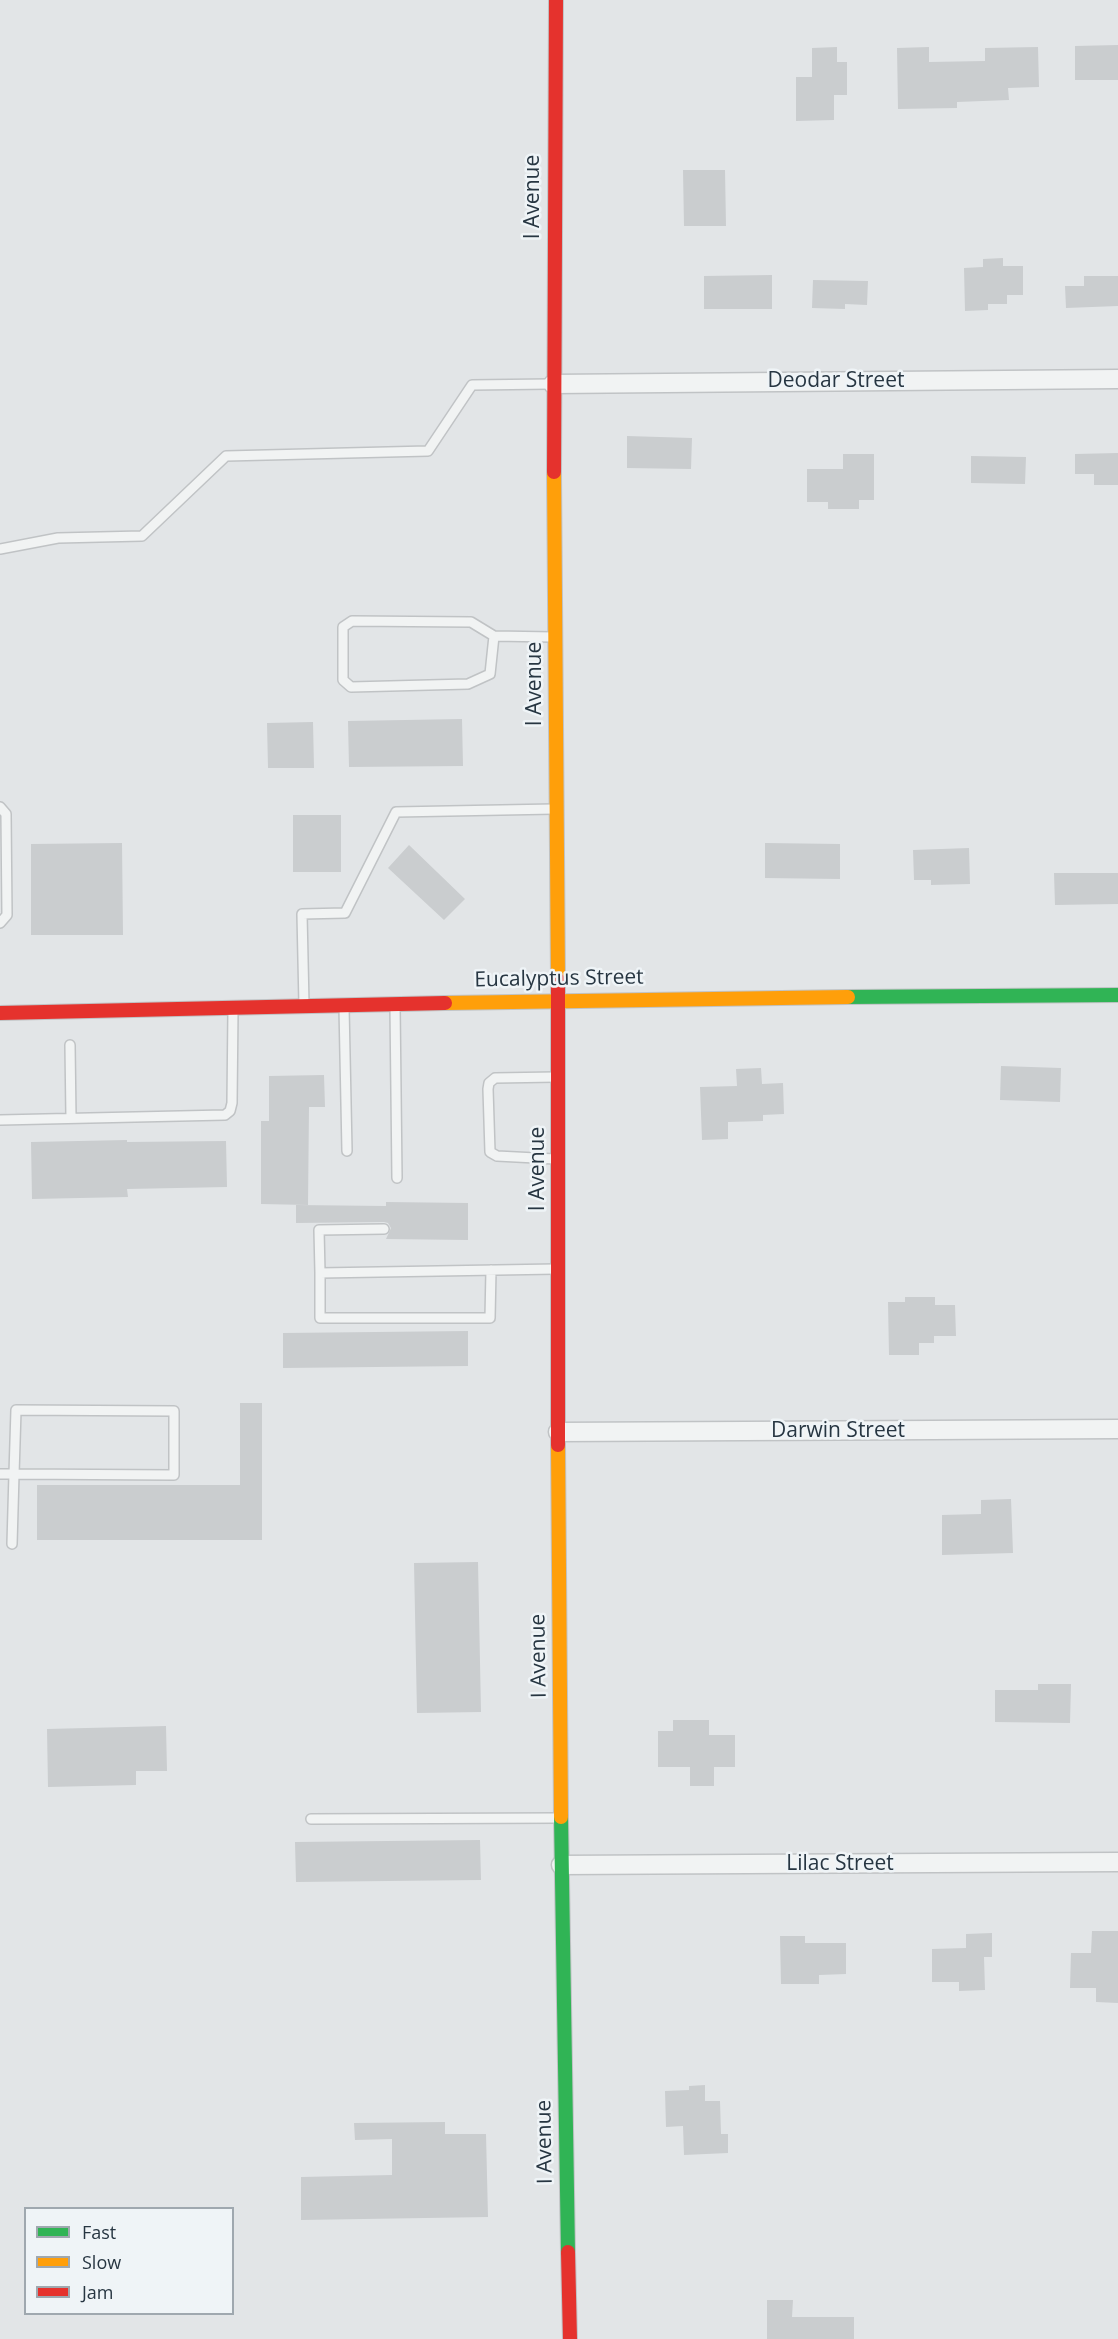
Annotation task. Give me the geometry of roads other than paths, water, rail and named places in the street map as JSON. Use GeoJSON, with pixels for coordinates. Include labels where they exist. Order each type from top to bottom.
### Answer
{"type":"FeatureCollection","features":[{"type":"Feature","properties":{"kind":"main road","name":"I Avenue"},"geometry":{"type":"LineString","coordinates":[[556,0],[553,384],[559,1159],[558,1432],[561,1865],[570,2339]]}},
{"type":"Feature","properties":{"kind":"main road","name":"Eucalyptus Street"},"geometry":{"type":"LineString","coordinates":[[0,1013],[558,1000],[1118,995]]}},
{"type":"Feature","properties":{"kind":"street","name":"Deodar Street"},"geometry":{"type":"LineString","coordinates":[[553,384],[1118,379]]}},
{"type":"Feature","properties":{"kind":"street","name":"Darwin Street"},"geometry":{"type":"LineString","coordinates":[[558,1432],[1118,1429]]}},
{"type":"Feature","properties":{"kind":"street","name":"Lilac Street"},"geometry":{"type":"LineString","coordinates":[[561,1865],[1118,1862]]}},
{"type":"Feature","properties":{"kind":"lane"},"geometry":{"type":"LineString","coordinates":[[0,549],[58,538],[142,536],[226,456],[428,451],[472,385],[553,384]]}},
{"type":"Feature","properties":{"kind":"lane"},"geometry":{"type":"LineString","coordinates":[[494,636],[490,674],[468,684],[351,687],[343,680],[343,627],[352,621],[471,622],[494,636],[555,637]]}},
{"type":"Feature","properties":{"kind":"lane"},"geometry":{"type":"LineString","coordinates":[[304,1005],[302,914],[345,913],[396,812],[556,809]]}},
{"type":"Feature","properties":{"kind":"lane"},"geometry":{"type":"LineString","coordinates":[[0,923],[7,915],[3,810]]}},
{"type":"Feature","properties":{"kind":"lane"},"geometry":{"type":"LineString","coordinates":[[394,1004],[397,1178]]}},
{"type":"Feature","properties":{"kind":"lane"},"geometry":{"type":"LineString","coordinates":[[344,1005],[347,1151]]}},
{"type":"Feature","properties":{"kind":"lane"},"geometry":{"type":"LineString","coordinates":[[0,1120],[225,1115],[230,1111],[232,1103],[233,1008]]}},
{"type":"Feature","properties":{"kind":"lane"},"geometry":{"type":"LineString","coordinates":[[70,1045],[71,1118]]}},
{"type":"Feature","properties":{"kind":"lane"},"geometry":{"type":"LineString","coordinates":[[558,1077],[495,1078],[489,1083],[488,1132],[490,1152],[497,1156],[559,1159]]}},
{"type":"Feature","properties":{"kind":"lane"},"geometry":{"type":"LineString","coordinates":[[384,1229],[319,1230],[320,1318],[490,1318],[491,1270]]}},
{"type":"Feature","properties":{"kind":"lane"},"geometry":{"type":"LineString","coordinates":[[320,1273],[558,1269]]}},
{"type":"Feature","properties":{"kind":"lane"},"geometry":{"type":"LineString","coordinates":[[0,1474],[14,1474],[174,1475],[174,1411],[16,1410],[14,1474],[12,1544]]}},
{"type":"Feature","properties":{"kind":"lane"},"geometry":{"type":"LineString","coordinates":[[311,1819],[561,1818]]}}]}
